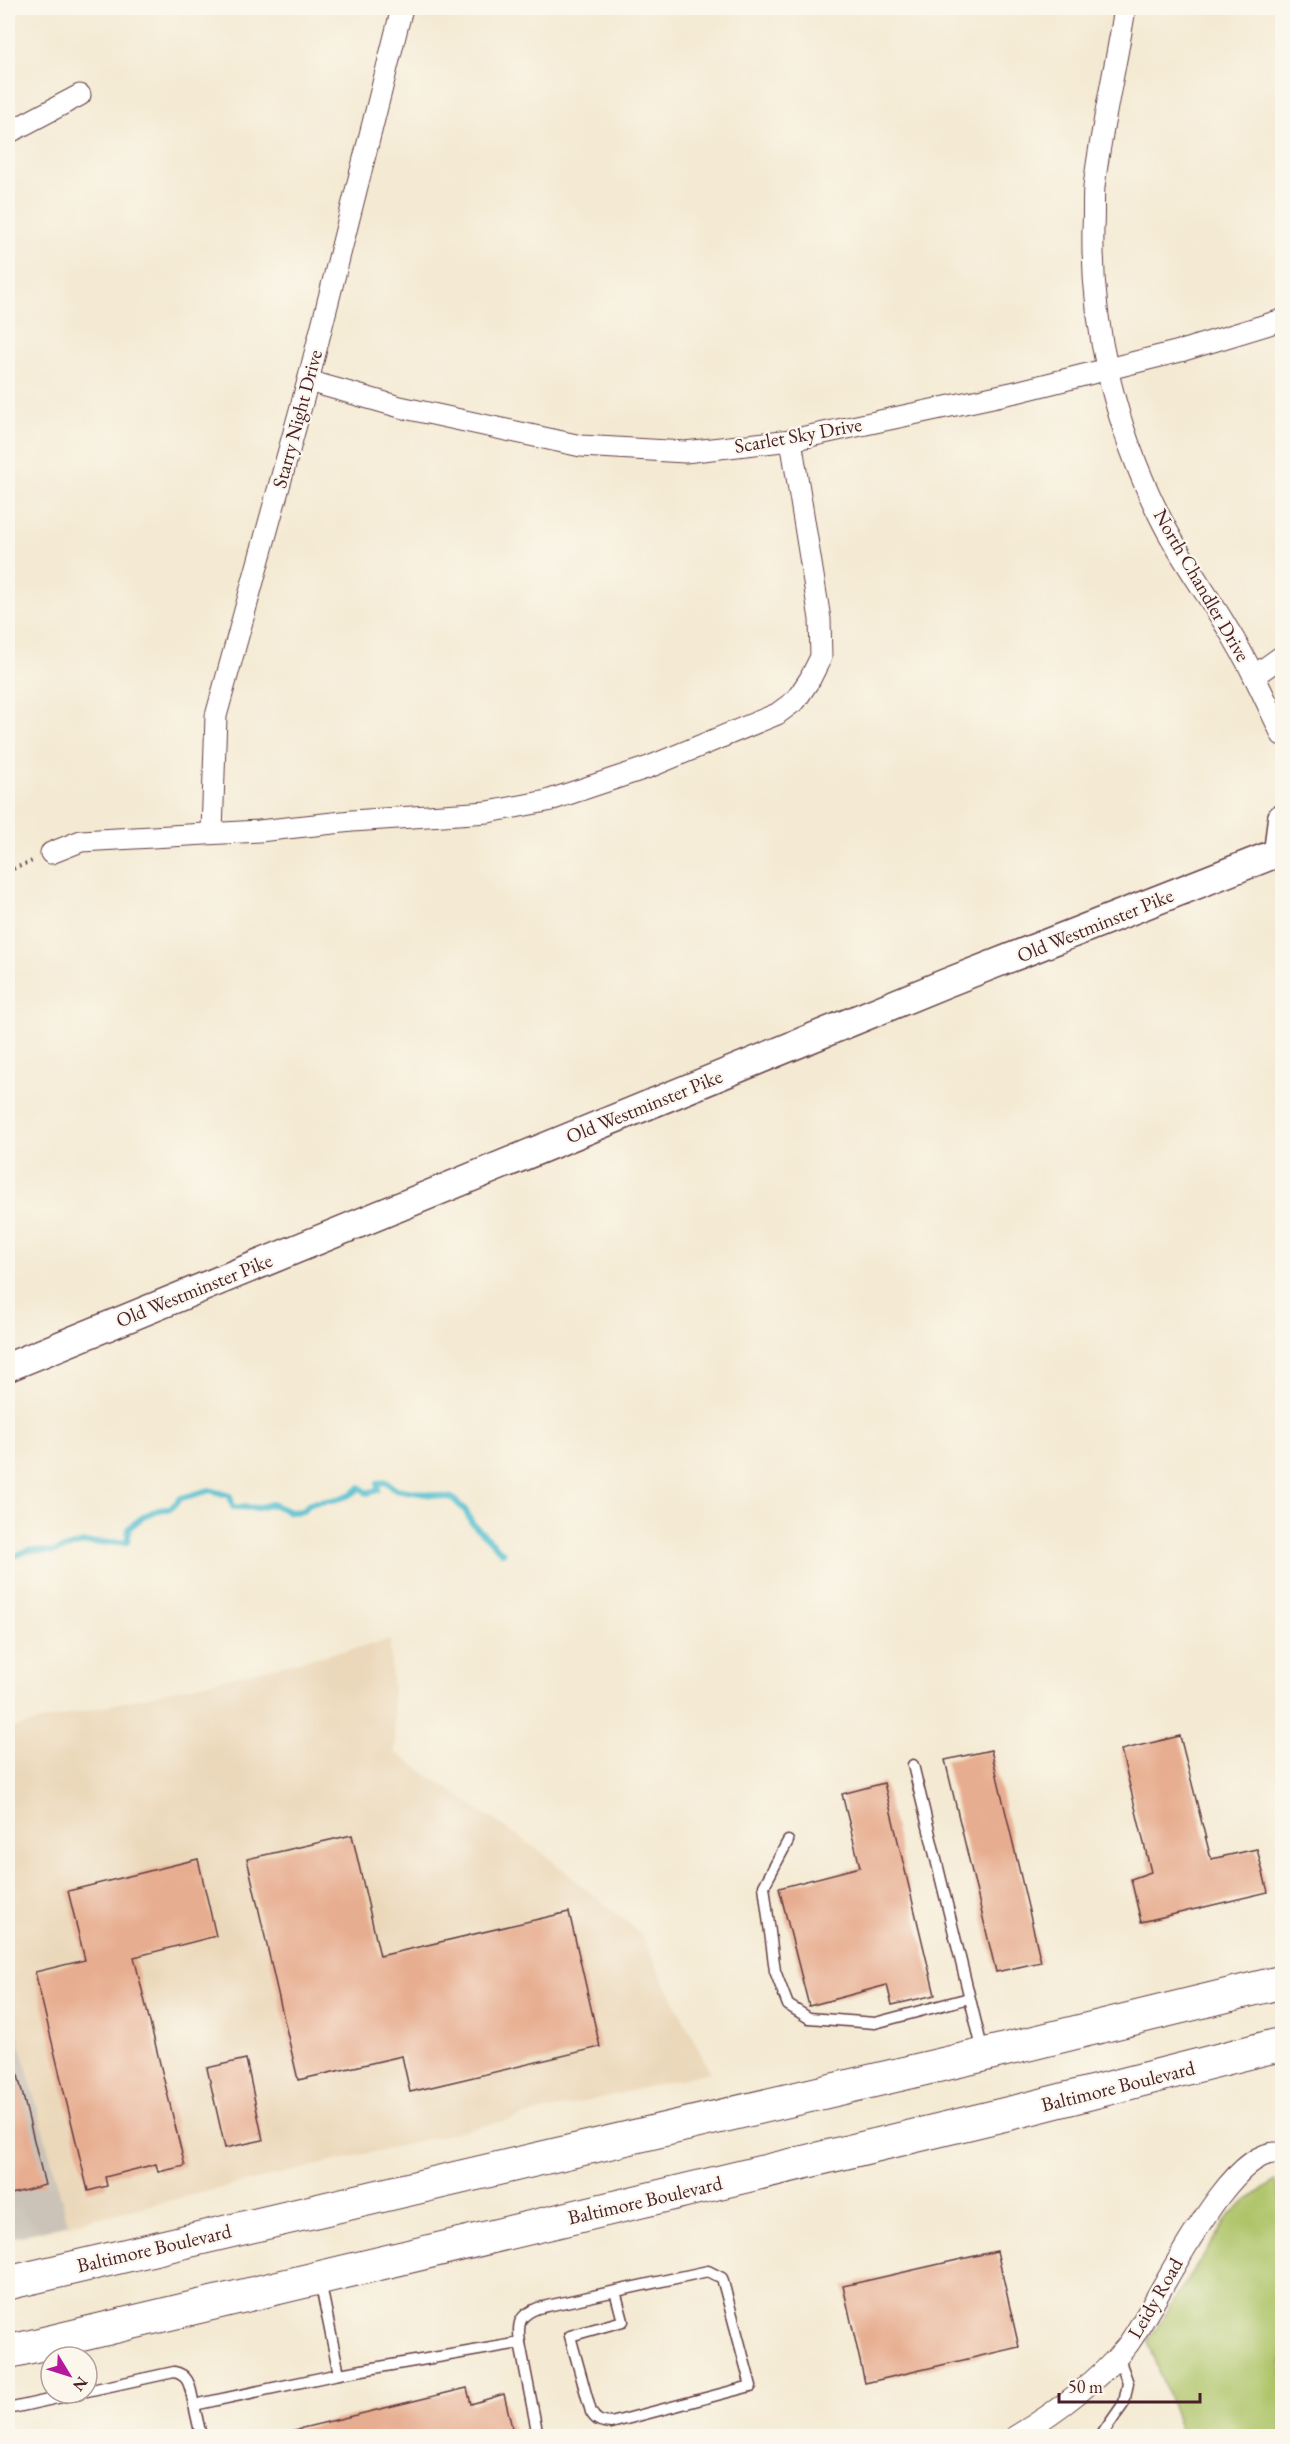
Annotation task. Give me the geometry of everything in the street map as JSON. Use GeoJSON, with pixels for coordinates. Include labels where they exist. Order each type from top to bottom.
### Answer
{"type":"FeatureCollection","features":[{"type":"Feature","properties":{"kind":"highway","name":"Baltimore Boulevard"},"geometry":{"type":"LineString","coordinates":[[8,2283],[983,2055],[1282,1982]]}},
{"type":"Feature","properties":{"kind":"highway","name":"Baltimore Boulevard"},"geometry":{"type":"LineString","coordinates":[[8,2352],[1023,2110],[1282,2044]]}},
{"type":"Feature","properties":{"kind":"main road"},"geometry":{"type":"LineString","coordinates":[[1282,818],[1279,843],[1282,851]]}},
{"type":"Feature","properties":{"kind":"main road","name":"Old Westminster Pike"},"geometry":{"type":"LineString","coordinates":[[8,1367],[946,983],[1282,851]]}},
{"type":"Feature","properties":{"kind":"street","name":"Starry Night Drive"},"geometry":{"type":"LineString","coordinates":[[212,832],[216,716],[308,381],[402,8]]}},
{"type":"Feature","properties":{"kind":"street","name":"North Chandler Drive"},"geometry":{"type":"LineString","coordinates":[[1125,8],[1094,189],[1093,253],[1097,319],[1106,369],[1128,441],[1160,517],[1194,578],[1226,625],[1254,675],[1282,735]]}},
{"type":"Feature","properties":{"kind":"street"},"geometry":{"type":"LineString","coordinates":[[8,133],[80,94]]}},
{"type":"Feature","properties":{"kind":"street","name":"Scarlet Sky Drive"},"geometry":{"type":"LineString","coordinates":[[308,381],[400,407],[581,446],[685,452],[791,440],[1016,392],[1184,350],[1282,320]]}},
{"type":"Feature","properties":{"kind":"street"},"geometry":{"type":"LineString","coordinates":[[51,853],[81,841],[259,831],[352,821],[488,812],[547,801],[649,767],[777,714],[796,700],[821,657],[820,619],[791,440]]}},
{"type":"Feature","properties":{"kind":"street"},"geometry":{"type":"LineString","coordinates":[[1254,675],[1282,656]]}},
{"type":"Feature","properties":{"kind":"street","name":"Leidy Road"},"geometry":{"type":"LineString","coordinates":[[1016,2436],[1055,2412],[1118,2356],[1147,2315],[1192,2233],[1228,2185],[1248,2167],[1264,2157],[1282,2154]]}},
{"type":"Feature","properties":{"kind":"lane"},"geometry":{"type":"LineString","coordinates":[[913,1765],[983,2055]]}},
{"type":"Feature","properties":{"kind":"lane"},"geometry":{"type":"LineString","coordinates":[[788,1841],[764,1886],[775,1971],[788,2005],[809,2018],[875,2023],[969,1998]]}},
{"type":"Feature","properties":{"kind":"lane"},"geometry":{"type":"LineString","coordinates":[[538,2436],[517,2325],[521,2317],[528,2312],[615,2291],[708,2271],[716,2273],[722,2278],[726,2289],[751,2386],[611,2422],[595,2419],[591,2412],[570,2336],[623,2321],[615,2291]]}},
{"type":"Feature","properties":{"kind":"lane"},"geometry":{"type":"LineString","coordinates":[[319,2278],[339,2374]]}},
{"type":"Feature","properties":{"kind":"lane"},"geometry":{"type":"LineString","coordinates":[[194,2405],[339,2374],[520,2343]]}},
{"type":"Feature","properties":{"kind":"lane"},"geometry":{"type":"LineString","coordinates":[[1101,2436],[1124,2403],[1128,2383],[1118,2356]]}},
{"type":"Feature","properties":{"kind":"lane"},"geometry":{"type":"LineString","coordinates":[[99,2388],[174,2372],[182,2373],[188,2379],[201,2436]]}},
{"type":"Feature","properties":{"kind":"lane"},"geometry":{"type":"LineString","coordinates":[[8,2409],[39,2402]]}},
{"type":"Feature","properties":{"kind":"path"},"geometry":{"type":"LineString","coordinates":[[8,871],[51,853]]}},
{"type":"Feature","properties":{"kind":"shaded area"},"geometry":{"type":"Polygon","coordinates":[[[390,1640],[396,1753],[544,1854],[640,1933],[710,2072],[8,2239],[8,1729],[390,1640]]]}},
{"type":"Feature","properties":{"kind":"shaded area"},"geometry":{"type":"Polygon","coordinates":[[[8,1997],[68,2224],[8,2239],[8,1997]]]}},
{"type":"Feature","properties":{"kind":"green space"},"geometry":{"type":"Polygon","coordinates":[[[1275,2181],[1282,2204],[1282,2436],[1183,2436],[1148,2341],[1231,2213],[1275,2181]]]}},
{"type":"Feature","properties":{"kind":"building"},"geometry":{"type":"Polygon","coordinates":[[[1180,1736],[1211,1859],[1257,1849],[1268,1892],[1141,1922],[1131,1879],[1151,1872],[1121,1750],[1180,1736]]]}},
{"type":"Feature","properties":{"kind":"building"},"geometry":{"type":"Polygon","coordinates":[[[991,1750],[1041,1962],[996,1972],[945,1760],[991,1750]]]}},
{"type":"Feature","properties":{"kind":"building"},"geometry":{"type":"Polygon","coordinates":[[[884,1783],[935,1995],[892,2005],[887,1985],[809,2006],[779,1888],[860,1867],[842,1794],[884,1783]]]}},
{"type":"Feature","properties":{"kind":"building"},"geometry":{"type":"Polygon","coordinates":[[[352,1835],[380,1956],[569,1912],[600,2047],[410,2092],[402,2056],[298,2080],[247,1859],[352,1835]]]}},
{"type":"Feature","properties":{"kind":"building"},"geometry":{"type":"Polygon","coordinates":[[[198,1859],[216,1936],[134,1957],[185,2166],[158,2172],[156,2164],[105,2177],[107,2186],[88,2191],[35,1972],[85,1960],[68,1891],[198,1859]]]}},
{"type":"Feature","properties":{"kind":"building"},"geometry":{"type":"Polygon","coordinates":[[[13,2055],[45,2185],[8,2195],[8,2056],[13,2055]]]}},
{"type":"Feature","properties":{"kind":"building"},"geometry":{"type":"Polygon","coordinates":[[[246,2059],[263,2140],[225,2148],[207,2068],[246,2059]]]}},
{"type":"Feature","properties":{"kind":"building"},"geometry":{"type":"Polygon","coordinates":[[[997,2251],[1019,2347],[865,2383],[843,2286],[997,2251]]]}},
{"type":"Feature","properties":{"kind":"building"},"geometry":{"type":"Polygon","coordinates":[[[467,2388],[471,2404],[504,2394],[514,2436],[291,2436],[290,2431],[467,2388]]]}},
{"type":"Feature","properties":{"kind":"waterway"},"geometry":{"type":"LineString","coordinates":[[8,1559],[29,1550],[53,1552],[83,1543],[127,1542],[129,1528],[143,1517],[158,1510],[170,1509],[181,1498],[210,1490],[230,1496],[233,1507],[258,1508],[272,1504],[290,1512],[303,1511],[310,1503],[350,1495],[360,1487],[367,1493],[378,1490],[378,1483],[386,1482],[395,1489],[452,1498],[465,1510],[472,1523],[503,1553]]}}]}
